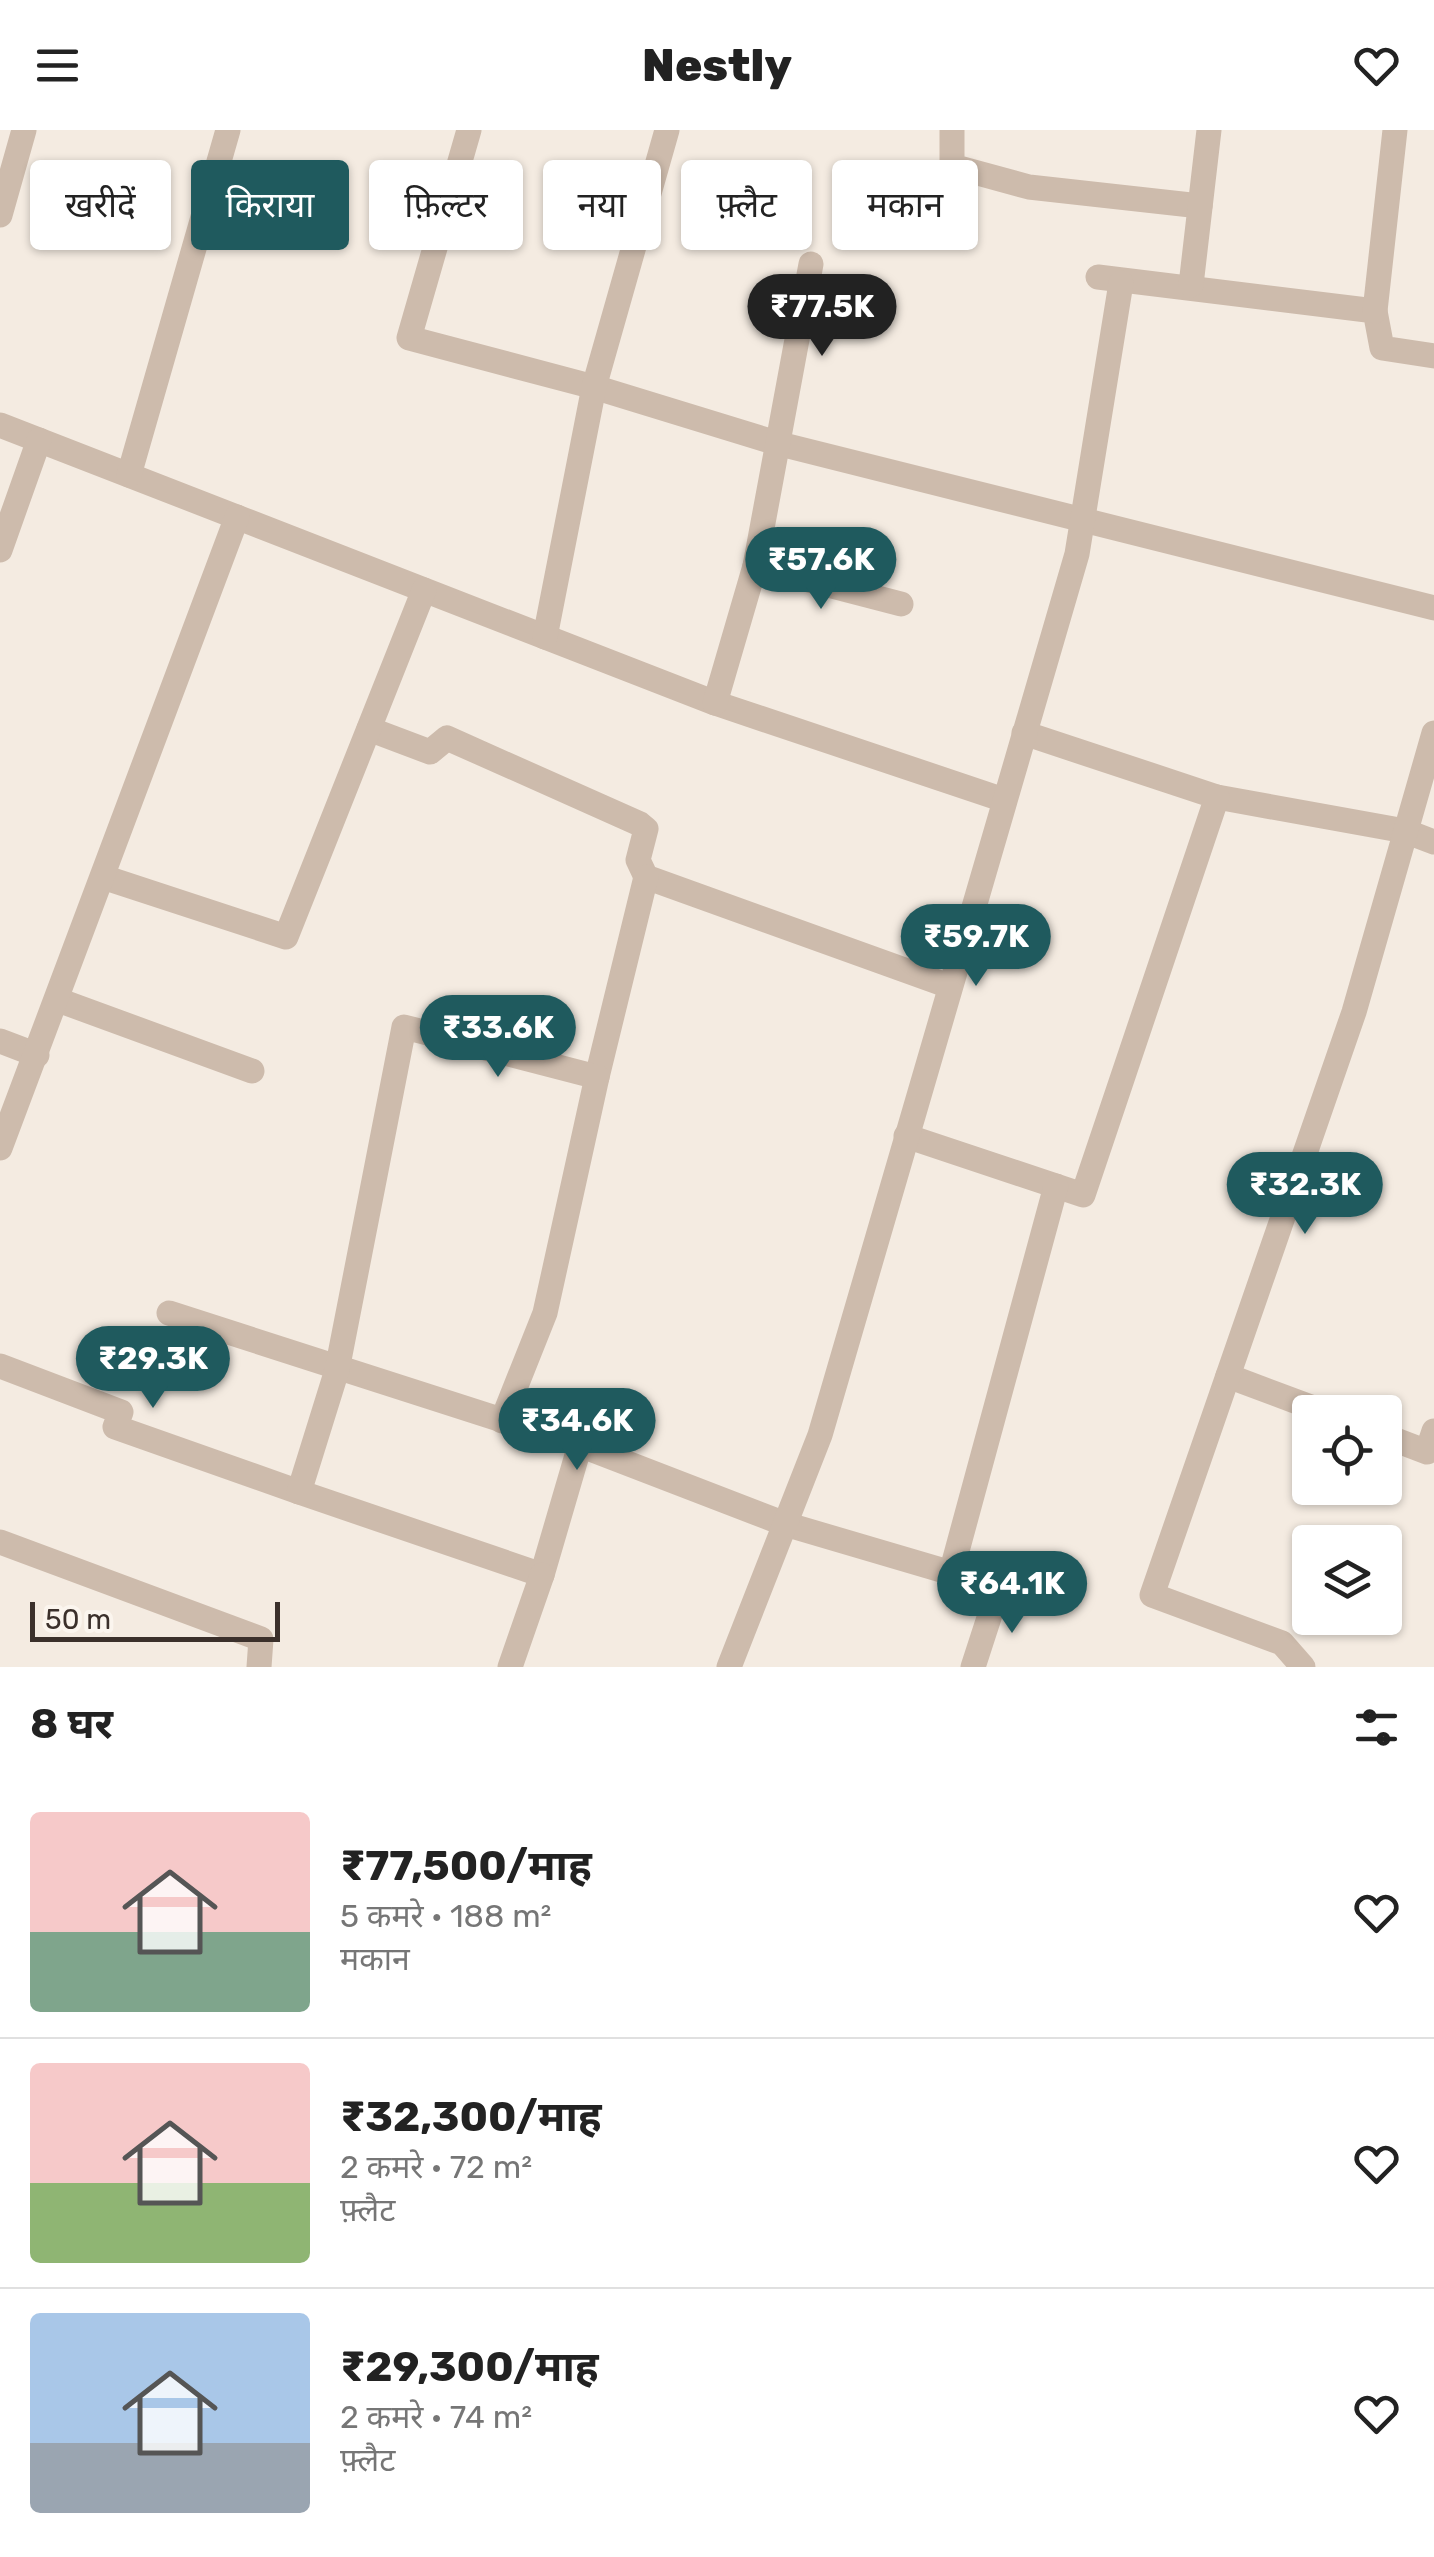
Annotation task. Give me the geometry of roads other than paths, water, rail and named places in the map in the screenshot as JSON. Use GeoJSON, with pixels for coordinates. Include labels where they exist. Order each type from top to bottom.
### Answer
{"type":"FeatureCollection","features":[{"type":"Feature","properties":{"kind":"street"},"geometry":{"type":"LineString","coordinates":[[0,214],[24,130]]}},
{"type":"Feature","properties":{"kind":"street"},"geometry":{"type":"LineString","coordinates":[[130,476],[228,130]]}},
{"type":"Feature","properties":{"kind":"street"},"geometry":{"type":"LineString","coordinates":[[469,130],[409,338],[594,387],[780,444],[1434,608]]}},
{"type":"Feature","properties":{"kind":"street"},"geometry":{"type":"LineString","coordinates":[[545,637],[594,387],[667,130]]}},
{"type":"Feature","properties":{"kind":"street"},"geometry":{"type":"LineString","coordinates":[[952,130],[952,166],[1029,187],[1200,206]]}},
{"type":"Feature","properties":{"kind":"street"},"geometry":{"type":"LineString","coordinates":[[1191,285],[1209,130]]}},
{"type":"Feature","properties":{"kind":"street"},"geometry":{"type":"LineString","coordinates":[[1395,130],[1375,311],[1382,348],[1434,356]]}},
{"type":"Feature","properties":{"kind":"street"},"geometry":{"type":"LineString","coordinates":[[715,703],[755,566],[811,264]]}},
{"type":"Feature","properties":{"kind":"street"},"geometry":{"type":"LineString","coordinates":[[729,1667],[820,1434],[1077,554],[1109,280],[1191,285],[1375,311]]}},
{"type":"Feature","properties":{"kind":"street"},"geometry":{"type":"LineString","coordinates":[[0,425],[715,703],[1004,800]]}},
{"type":"Feature","properties":{"kind":"street"},"geometry":{"type":"LineString","coordinates":[[0,550],[39,440]]}},
{"type":"Feature","properties":{"kind":"street"},"geometry":{"type":"LineString","coordinates":[[0,1148],[237,517]]}},
{"type":"Feature","properties":{"kind":"street"},"geometry":{"type":"LineString","coordinates":[[755,566],[901,604]]}},
{"type":"Feature","properties":{"kind":"street"},"geometry":{"type":"LineString","coordinates":[[103,877],[286,938],[424,590]]}},
{"type":"Feature","properties":{"kind":"street"},"geometry":{"type":"LineString","coordinates":[[368,728],[430,752],[447,738],[646,828],[638,860],[646,877],[544,1312],[502,1421]]}},
{"type":"Feature","properties":{"kind":"street"},"geometry":{"type":"LineString","coordinates":[[1024,733],[1217,797],[1406,831],[1434,842]]}},
{"type":"Feature","properties":{"kind":"street"},"geometry":{"type":"LineString","coordinates":[[1303,1667],[1282,1643],[1152,1595],[1354,1012],[1434,733]]}},
{"type":"Feature","properties":{"kind":"street"},"geometry":{"type":"LineString","coordinates":[[906,1136],[1084,1195],[1217,797]]}},
{"type":"Feature","properties":{"kind":"street"},"geometry":{"type":"LineString","coordinates":[[646,877],[948,986]]}},
{"type":"Feature","properties":{"kind":"street"},"geometry":{"type":"LineString","coordinates":[[58,1000],[252,1071]]}},
{"type":"Feature","properties":{"kind":"street"},"geometry":{"type":"LineString","coordinates":[[299,1492],[338,1370],[404,1027],[597,1077]]}},
{"type":"Feature","properties":{"kind":"street"},"geometry":{"type":"LineString","coordinates":[[0,1040],[37,1055]]}},
{"type":"Feature","properties":{"kind":"street"},"geometry":{"type":"LineString","coordinates":[[951,1573],[1056,1186]]}},
{"type":"Feature","properties":{"kind":"street"},"geometry":{"type":"LineString","coordinates":[[169,1313],[580,1445],[785,1524],[999,1587],[973,1667]]}},
{"type":"Feature","properties":{"kind":"street"},"geometry":{"type":"LineString","coordinates":[[0,1366],[121,1412],[115,1427],[542,1574]]}},
{"type":"Feature","properties":{"kind":"street"},"geometry":{"type":"LineString","coordinates":[[1228,1376],[1292,1400]]}},
{"type":"Feature","properties":{"kind":"street"},"geometry":{"type":"LineString","coordinates":[[1402,1442],[1427,1452],[1434,1431]]}},
{"type":"Feature","properties":{"kind":"street"},"geometry":{"type":"LineString","coordinates":[[510,1667],[580,1445]]}},
{"type":"Feature","properties":{"kind":"street"},"geometry":{"type":"LineString","coordinates":[[0,1542],[262,1639],[259,1667]]}}]}
